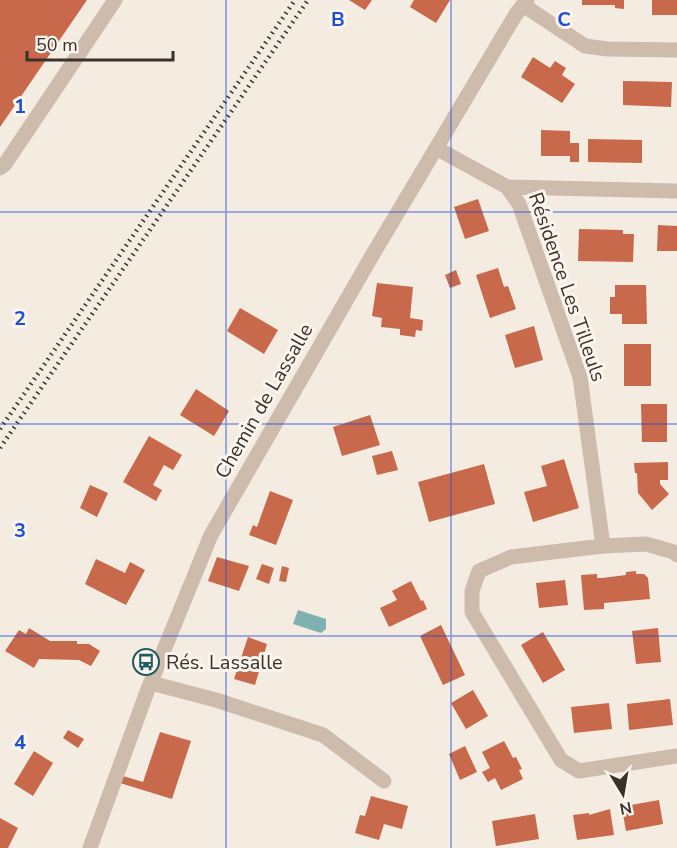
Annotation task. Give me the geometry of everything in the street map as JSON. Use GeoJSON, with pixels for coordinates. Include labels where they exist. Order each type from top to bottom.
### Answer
{"type":"FeatureCollection","features":[{"type":"Feature","properties":{"kind":"street"},"geometry":{"type":"LineString","coordinates":[[0,168],[51,98],[115,0]]}},
{"type":"Feature","properties":{"kind":"street"},"geometry":{"type":"LineString","coordinates":[[525,2],[585,46],[608,49],[677,50]]}},
{"type":"Feature","properties":{"kind":"street","name":"Chemin de Lassalle"},"geometry":{"type":"LineString","coordinates":[[90,848],[151,682],[211,535],[436,148],[525,2]]}},
{"type":"Feature","properties":{"kind":"street","name":"Résidence Les Tilleuls"},"geometry":{"type":"LineString","coordinates":[[436,148],[507,187],[519,204],[580,378],[603,546]]}},
{"type":"Feature","properties":{"kind":"street","name":"Résidence Les Tilleuls"},"geometry":{"type":"LineString","coordinates":[[507,187],[677,191]]}},
{"type":"Feature","properties":{"kind":"street"},"geometry":{"type":"LineString","coordinates":[[677,555],[675,552],[646,544],[603,546],[511,557],[479,571],[472,591],[472,612],[561,760],[579,771],[677,756]]}},
{"type":"Feature","properties":{"kind":"street"},"geometry":{"type":"LineString","coordinates":[[151,682],[216,700],[323,735],[384,781]]}},
{"type":"Feature","properties":{"kind":"water"},"geometry":{"type":"Polygon","coordinates":[[[298,610],[326,619],[326,629],[321,633],[293,624],[298,610]]]}},
{"type":"Feature","properties":{"kind":"building"},"geometry":{"type":"Polygon","coordinates":[[[0,0],[87,0],[0,127],[0,0]]]}},
{"type":"Feature","properties":{"kind":"building"},"geometry":{"type":"Polygon","coordinates":[[[349,0],[372,0],[365,10],[349,0]]]}},
{"type":"Feature","properties":{"kind":"building"},"geometry":{"type":"Polygon","coordinates":[[[414,0],[450,0],[436,23],[410,7],[414,0]]]}},
{"type":"Feature","properties":{"kind":"building"},"geometry":{"type":"Polygon","coordinates":[[[582,0],[624,0],[624,9],[615,8],[615,5],[582,5],[582,0]]]}},
{"type":"Feature","properties":{"kind":"building"},"geometry":{"type":"Polygon","coordinates":[[[652,0],[677,0],[677,15],[652,15],[652,0]]]}},
{"type":"Feature","properties":{"kind":"building"},"geometry":{"type":"Polygon","coordinates":[[[533,57],[550,68],[555,61],[566,68],[562,75],[575,84],[562,103],[521,77],[533,57]]]}},
{"type":"Feature","properties":{"kind":"building"},"geometry":{"type":"Polygon","coordinates":[[[623,81],[672,82],[671,107],[623,105],[623,81]]]}},
{"type":"Feature","properties":{"kind":"building"},"geometry":{"type":"Polygon","coordinates":[[[541,130],[570,131],[570,143],[579,143],[579,162],[570,162],[570,156],[541,156],[541,130]]]}},
{"type":"Feature","properties":{"kind":"building"},"geometry":{"type":"Polygon","coordinates":[[[588,139],[642,140],[642,163],[588,162],[588,139]]]}},
{"type":"Feature","properties":{"kind":"building"},"geometry":{"type":"Polygon","coordinates":[[[478,199],[489,231],[465,239],[454,207],[478,199]]]}},
{"type":"Feature","properties":{"kind":"building"},"geometry":{"type":"Polygon","coordinates":[[[658,225],[677,226],[677,251],[657,251],[658,225]]]}},
{"type":"Feature","properties":{"kind":"building"},"geometry":{"type":"Polygon","coordinates":[[[579,229],[623,230],[623,234],[634,234],[633,262],[578,261],[579,229]]]}},
{"type":"Feature","properties":{"kind":"building"},"geometry":{"type":"Polygon","coordinates":[[[498,268],[504,287],[508,286],[516,309],[490,318],[476,275],[498,268]]]}},
{"type":"Feature","properties":{"kind":"building"},"geometry":{"type":"Polygon","coordinates":[[[456,270],[461,284],[450,288],[445,275],[456,270]]]}},
{"type":"Feature","properties":{"kind":"building"},"geometry":{"type":"Polygon","coordinates":[[[377,283],[413,287],[410,318],[423,320],[422,331],[416,330],[415,337],[400,335],[400,329],[381,327],[382,318],[372,316],[377,283]]]}},
{"type":"Feature","properties":{"kind":"building"},"geometry":{"type":"Polygon","coordinates":[[[615,285],[646,285],[647,324],[622,324],[622,314],[610,314],[610,297],[615,297],[615,285]]]}},
{"type":"Feature","properties":{"kind":"building"},"geometry":{"type":"Polygon","coordinates":[[[240,308],[278,330],[264,354],[227,331],[240,308]]]}},
{"type":"Feature","properties":{"kind":"building"},"geometry":{"type":"Polygon","coordinates":[[[534,326],[543,360],[515,368],[505,335],[534,326]]]}},
{"type":"Feature","properties":{"kind":"building"},"geometry":{"type":"Polygon","coordinates":[[[624,344],[651,344],[651,386],[624,386],[624,344]]]}},
{"type":"Feature","properties":{"kind":"building"},"geometry":{"type":"Polygon","coordinates":[[[196,389],[229,411],[214,436],[180,415],[196,389]]]}},
{"type":"Feature","properties":{"kind":"building"},"geometry":{"type":"Polygon","coordinates":[[[641,404],[667,404],[667,442],[642,442],[641,404]]]}},
{"type":"Feature","properties":{"kind":"building"},"geometry":{"type":"Polygon","coordinates":[[[370,415],[380,445],[342,456],[333,427],[370,415]]]}},
{"type":"Feature","properties":{"kind":"building"},"geometry":{"type":"Polygon","coordinates":[[[149,436],[182,455],[173,470],[164,465],[153,485],[162,490],[156,501],[123,482],[149,436]]]}},
{"type":"Feature","properties":{"kind":"building"},"geometry":{"type":"Polygon","coordinates":[[[392,451],[398,470],[377,475],[372,456],[392,451]]]}},
{"type":"Feature","properties":{"kind":"building"},"geometry":{"type":"Polygon","coordinates":[[[564,459],[579,508],[533,522],[524,492],[547,486],[541,466],[564,459]]]}},
{"type":"Feature","properties":{"kind":"building"},"geometry":{"type":"Polygon","coordinates":[[[668,462],[668,480],[660,480],[660,484],[669,494],[652,510],[638,493],[634,463],[668,462]]]}},
{"type":"Feature","properties":{"kind":"building"},"geometry":{"type":"Polygon","coordinates":[[[484,464],[495,504],[429,522],[418,482],[484,464]]]}},
{"type":"Feature","properties":{"kind":"building"},"geometry":{"type":"Polygon","coordinates":[[[90,485],[108,493],[97,517],[80,508],[90,485]]]}},
{"type":"Feature","properties":{"kind":"building"},"geometry":{"type":"Polygon","coordinates":[[[270,491],[293,500],[276,545],[249,535],[253,525],[257,527],[270,491]]]}},
{"type":"Feature","properties":{"kind":"building"},"geometry":{"type":"Polygon","coordinates":[[[217,557],[249,566],[239,591],[208,581],[217,557]]]}},
{"type":"Feature","properties":{"kind":"building"},"geometry":{"type":"Polygon","coordinates":[[[96,559],[125,573],[130,562],[145,570],[126,605],[85,584],[96,559]]]}},
{"type":"Feature","properties":{"kind":"building"},"geometry":{"type":"Polygon","coordinates":[[[262,564],[274,568],[269,584],[256,579],[262,564]]]}},
{"type":"Feature","properties":{"kind":"building"},"geometry":{"type":"Polygon","coordinates":[[[282,566],[289,568],[286,582],[279,581],[282,566]]]}},
{"type":"Feature","properties":{"kind":"building"},"geometry":{"type":"Polygon","coordinates":[[[636,571],[636,574],[644,574],[648,578],[650,599],[604,603],[604,609],[584,610],[581,575],[597,574],[597,578],[602,578],[626,575],[626,572],[636,571]]]}},
{"type":"Feature","properties":{"kind":"building"},"geometry":{"type":"Polygon","coordinates":[[[565,580],[568,605],[539,608],[536,583],[565,580]]]}},
{"type":"Feature","properties":{"kind":"building"},"geometry":{"type":"Polygon","coordinates":[[[411,581],[427,609],[389,627],[380,608],[397,600],[392,591],[411,581]]]}},
{"type":"Feature","properties":{"kind":"building"},"geometry":{"type":"Polygon","coordinates":[[[441,625],[465,675],[443,685],[420,636],[441,625]]]}},
{"type":"Feature","properties":{"kind":"building"},"geometry":{"type":"Polygon","coordinates":[[[29,628],[50,641],[77,641],[77,644],[89,644],[100,651],[91,666],[79,660],[39,659],[34,668],[5,651],[19,630],[26,634],[29,628]]]}},
{"type":"Feature","properties":{"kind":"building"},"geometry":{"type":"Polygon","coordinates":[[[658,628],[661,662],[636,664],[632,631],[658,628]]]}},
{"type":"Feature","properties":{"kind":"building"},"geometry":{"type":"Polygon","coordinates":[[[543,632],[565,670],[543,683],[521,645],[543,632]]]}},
{"type":"Feature","properties":{"kind":"building"},"geometry":{"type":"Polygon","coordinates":[[[248,637],[267,644],[255,685],[234,679],[248,637]]]}},
{"type":"Feature","properties":{"kind":"building"},"geometry":{"type":"Polygon","coordinates":[[[473,690],[488,716],[466,729],[451,703],[473,690]]]}},
{"type":"Feature","properties":{"kind":"building"},"geometry":{"type":"Polygon","coordinates":[[[670,699],[673,725],[629,730],[627,704],[670,699]]]}},
{"type":"Feature","properties":{"kind":"building"},"geometry":{"type":"Polygon","coordinates":[[[609,703],[612,729],[574,733],[571,707],[609,703]]]}},
{"type":"Feature","properties":{"kind":"building"},"geometry":{"type":"Polygon","coordinates":[[[68,730],[84,739],[78,748],[63,738],[68,730]]]}},
{"type":"Feature","properties":{"kind":"building"},"geometry":{"type":"Polygon","coordinates":[[[160,732],[191,741],[172,799],[120,783],[123,776],[143,782],[160,732]]]}},
{"type":"Feature","properties":{"kind":"building"},"geometry":{"type":"Polygon","coordinates":[[[504,741],[522,769],[519,770],[523,779],[501,790],[495,778],[488,782],[482,772],[490,768],[482,752],[504,741]]]}},
{"type":"Feature","properties":{"kind":"building"},"geometry":{"type":"Polygon","coordinates":[[[465,746],[477,772],[460,780],[449,754],[465,746]]]}},
{"type":"Feature","properties":{"kind":"building"},"geometry":{"type":"Polygon","coordinates":[[[34,751],[53,763],[33,796],[14,784],[34,751]]]}},
{"type":"Feature","properties":{"kind":"building"},"geometry":{"type":"Polygon","coordinates":[[[371,796],[408,806],[402,829],[384,824],[379,840],[355,833],[360,815],[365,816],[371,796]]]}},
{"type":"Feature","properties":{"kind":"building"},"geometry":{"type":"Polygon","coordinates":[[[659,800],[663,824],[626,831],[621,803],[631,801],[631,805],[659,800]]]}},
{"type":"Feature","properties":{"kind":"building"},"geometry":{"type":"Polygon","coordinates":[[[610,809],[614,835],[577,840],[573,815],[589,813],[589,815],[610,809]]]}},
{"type":"Feature","properties":{"kind":"building"},"geometry":{"type":"Polygon","coordinates":[[[535,814],[539,839],[496,846],[492,821],[535,814]]]}},
{"type":"Feature","properties":{"kind":"building"},"geometry":{"type":"Polygon","coordinates":[[[0,818],[18,828],[8,848],[0,848],[0,818]]]}},
{"type":"Feature","properties":{"kind":"railway"},"geometry":{"type":"LineString","coordinates":[[0,429],[295,0]]}},
{"type":"Feature","properties":{"kind":"railway"},"geometry":{"type":"LineString","coordinates":[[0,448],[308,0]]}},
{"type":"Feature","properties":{"kind":"place","name":"Rés. Lassalle"},"geometry":{"type":"Point","coordinates":[146,662]}}]}
